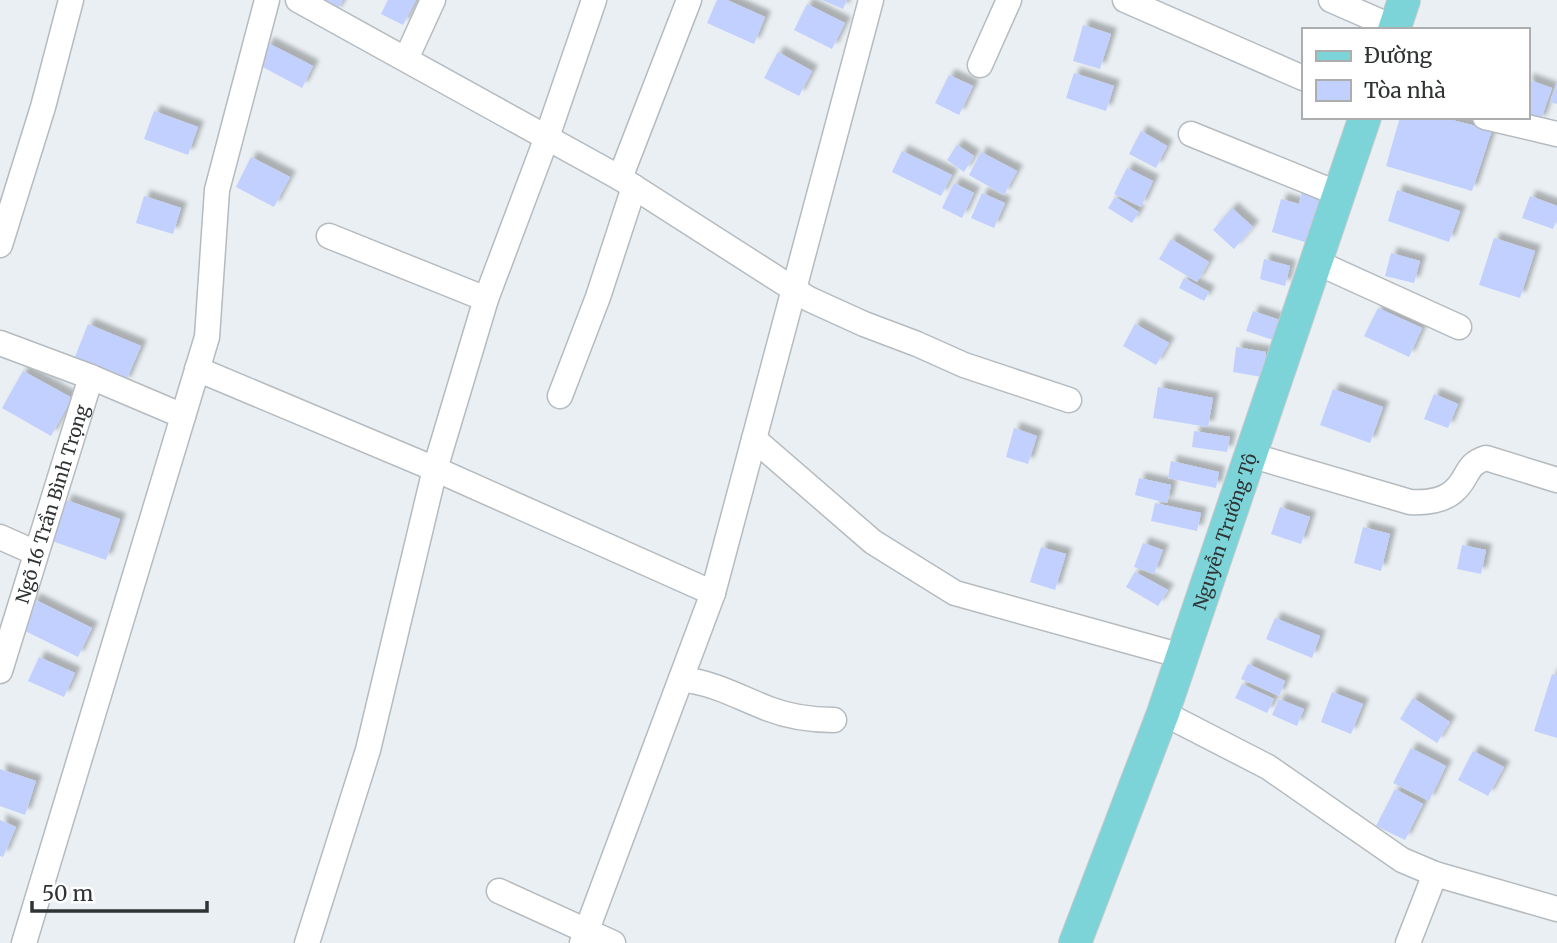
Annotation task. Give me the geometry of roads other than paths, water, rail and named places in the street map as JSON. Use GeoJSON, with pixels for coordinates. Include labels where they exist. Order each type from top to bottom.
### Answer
{"type":"FeatureCollection","features":[{"type":"Feature","properties":{"kind":"main road","name":"Nguyễn Trường Tộ"},"geometry":{"type":"LineString","coordinates":[[1075,943],[1163,713],[1364,119]]}},
{"type":"Feature","properties":{"kind":"street"},"geometry":{"type":"LineString","coordinates":[[0,245],[43,107],[71,0]]}},
{"type":"Feature","properties":{"kind":"street"},"geometry":{"type":"LineString","coordinates":[[23,943],[207,337],[217,190],[267,0]]}},
{"type":"Feature","properties":{"kind":"street"},"geometry":{"type":"LineString","coordinates":[[298,0],[627,182],[808,299],[964,365],[1069,400]]}},
{"type":"Feature","properties":{"kind":"street"},"geometry":{"type":"LineString","coordinates":[[406,59],[433,0]]}},
{"type":"Feature","properties":{"kind":"street"},"geometry":{"type":"LineString","coordinates":[[307,943],[368,750],[435,469],[486,299],[547,137],[594,0]]}},
{"type":"Feature","properties":{"kind":"street"},"geometry":{"type":"LineString","coordinates":[[561,396],[598,297],[627,182],[689,0]]}},
{"type":"Feature","properties":{"kind":"street"},"geometry":{"type":"LineString","coordinates":[[585,937],[713,593],[871,0]]}},
{"type":"Feature","properties":{"kind":"street"},"geometry":{"type":"LineString","coordinates":[[980,65],[1009,0]]}},
{"type":"Feature","properties":{"kind":"street"},"geometry":{"type":"LineString","coordinates":[[1125,0],[1302,78]]}},
{"type":"Feature","properties":{"kind":"street"},"geometry":{"type":"LineString","coordinates":[[1331,0],[1398,19]]}},
{"type":"Feature","properties":{"kind":"street"},"geometry":{"type":"LineString","coordinates":[[1493,119],[1557,134]]}},
{"type":"Feature","properties":{"kind":"street"},"geometry":{"type":"LineString","coordinates":[[1191,134],[1339,194]]}},
{"type":"Feature","properties":{"kind":"street"},"geometry":{"type":"LineString","coordinates":[[329,236],[486,299]]}},
{"type":"Feature","properties":{"kind":"street"},"geometry":{"type":"LineString","coordinates":[[1316,262],[1459,327]]}},
{"type":"Feature","properties":{"kind":"street"},"geometry":{"type":"LineString","coordinates":[[0,342],[183,416]]}},
{"type":"Feature","properties":{"kind":"street"},"geometry":{"type":"LineString","coordinates":[[197,369],[435,469],[713,593]]}},
{"type":"Feature","properties":{"kind":"street","name":"Ngõ 16 Trần Bình Trọng"},"geometry":{"type":"LineString","coordinates":[[0,671],[91,377]]}},
{"type":"Feature","properties":{"kind":"street"},"geometry":{"type":"LineString","coordinates":[[754,439],[873,542],[955,593],[1182,656]]}},
{"type":"Feature","properties":{"kind":"street"},"geometry":{"type":"LineString","coordinates":[[1250,455],[1410,502],[1424,503],[1439,499],[1455,490],[1471,466],[1486,457],[1557,480]]}},
{"type":"Feature","properties":{"kind":"street"},"geometry":{"type":"LineString","coordinates":[[0,537],[36,553]]}},
{"type":"Feature","properties":{"kind":"street"},"geometry":{"type":"LineString","coordinates":[[681,679],[701,681],[788,715],[834,720]]}},
{"type":"Feature","properties":{"kind":"street"},"geometry":{"type":"LineString","coordinates":[[1163,713],[1269,767],[1402,860],[1435,874],[1557,909]]}},
{"type":"Feature","properties":{"kind":"street"},"geometry":{"type":"LineString","coordinates":[[1408,943],[1435,874]]}},
{"type":"Feature","properties":{"kind":"street"},"geometry":{"type":"LineString","coordinates":[[499,891],[585,937],[613,943]]}}]}
